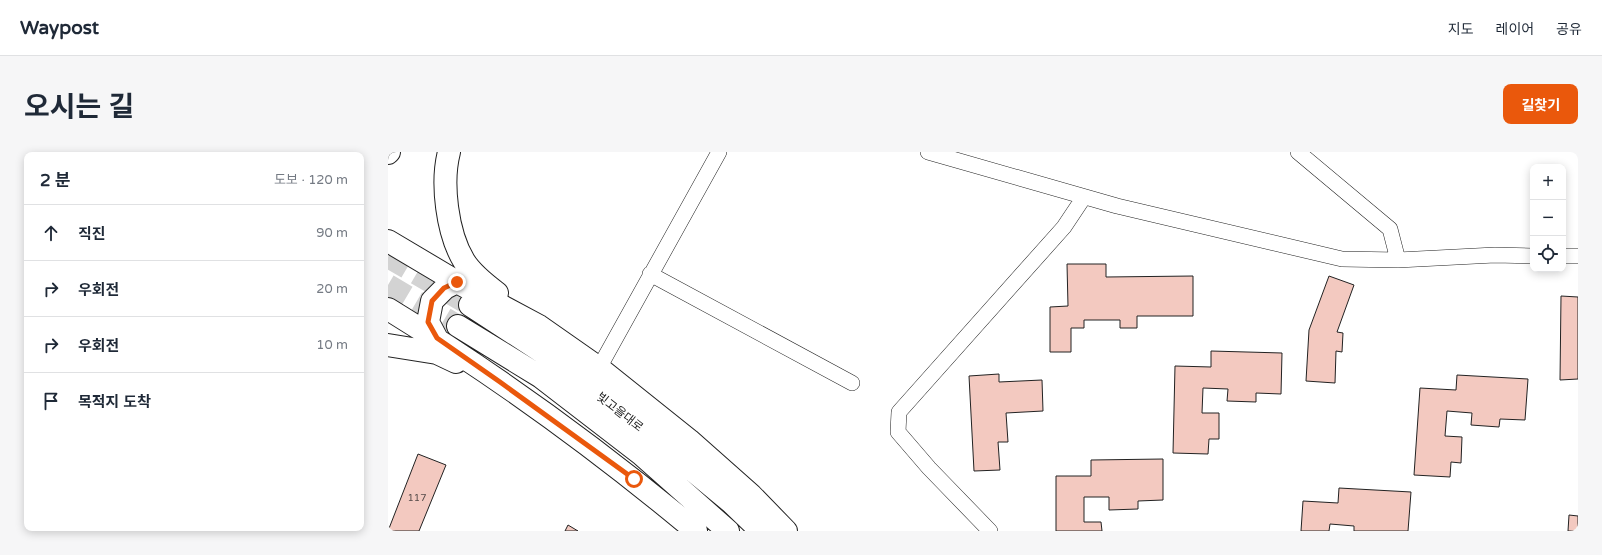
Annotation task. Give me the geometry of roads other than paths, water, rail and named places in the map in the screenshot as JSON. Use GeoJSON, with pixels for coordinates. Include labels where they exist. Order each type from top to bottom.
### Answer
{"type":"FeatureCollection","features":[{"type":"Feature","properties":{"kind":"main road"},"geometry":{"type":"LineString","coordinates":[[449,152],[446,176],[448,210],[455,240],[464,261],[478,278],[539,326],[598,368],[689,440],[751,495],[786,531]]}},
{"type":"Feature","properties":{"kind":"main road"},"geometry":{"type":"LineString","coordinates":[[388,240],[457,282],[539,326]]}},
{"type":"Feature","properties":{"kind":"main road"},"geometry":{"type":"LineString","coordinates":[[437,338],[428,322],[432,301],[444,288],[457,282]]}},
{"type":"Feature","properties":{"kind":"main road","name":"빛고을대로"},"geometry":{"type":"LineString","coordinates":[[470,305],[553,359],[650,435],[732,503],[761,531]]}},
{"type":"Feature","properties":{"kind":"main road"},"geometry":{"type":"LineString","coordinates":[[388,309],[437,338],[500,382],[634,479],[696,531]]}},
{"type":"Feature","properties":{"kind":"main road","name":"빛고을대로"},"geometry":{"type":"LineString","coordinates":[[458,326],[541,377],[641,454],[728,531]]}},
{"type":"Feature","properties":{"kind":"main road"},"geometry":{"type":"LineString","coordinates":[[388,345],[437,353],[500,382]]}},
{"type":"Feature","properties":{"kind":"street"},"geometry":{"type":"LineString","coordinates":[[598,368],[719,152]]}},
{"type":"Feature","properties":{"kind":"street"},"geometry":{"type":"LineString","coordinates":[[928,152],[1084,197],[1342,259],[1398,260],[1496,255],[1530,256]]}},
{"type":"Feature","properties":{"kind":"street"},"geometry":{"type":"LineString","coordinates":[[1298,152],[1390,229],[1398,260]]}},
{"type":"Feature","properties":{"kind":"street"},"geometry":{"type":"LineString","coordinates":[[990,531],[929,468],[898,432],[899,412],[1064,227],[1084,197]]}},
{"type":"Feature","properties":{"kind":"street"},"geometry":{"type":"LineString","coordinates":[[1566,256],[1578,256]]}},
{"type":"Feature","properties":{"kind":"street"},"geometry":{"type":"LineString","coordinates":[[650,274],[852,384]]}},
{"type":"Feature","properties":{"kind":"tunnel"},"geometry":{"type":"LineString","coordinates":[[388,257],[470,305]]}},
{"type":"Feature","properties":{"kind":"tunnel"},"geometry":{"type":"LineString","coordinates":[[388,285],[458,326]]}}]}
